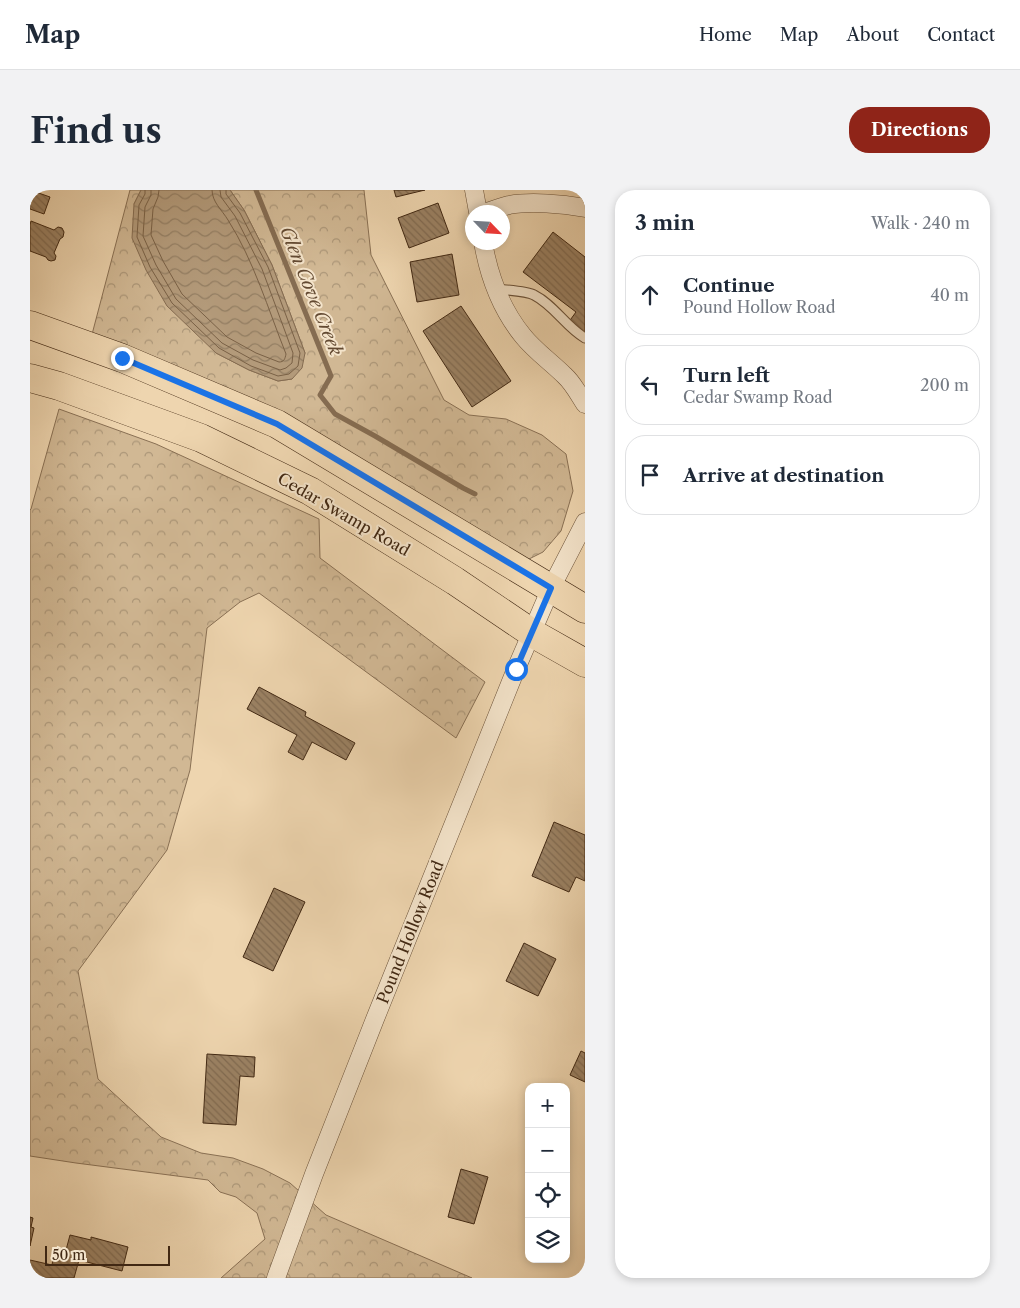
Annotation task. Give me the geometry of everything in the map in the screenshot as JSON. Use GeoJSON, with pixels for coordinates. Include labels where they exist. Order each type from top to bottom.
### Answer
{"type":"FeatureCollection","features":[{"type":"Feature","properties":{"kind":"main road"},"geometry":{"type":"LineString","coordinates":[[30,325],[122,358],[277,424],[585,609]]}},
{"type":"Feature","properties":{"kind":"main road","name":"Cedar Swamp Road"},"geometry":{"type":"LineString","coordinates":[[30,378],[59,386],[201,438],[310,491],[456,581],[532,633],[585,663]]}},
{"type":"Feature","properties":{"kind":"street"},"geometry":{"type":"LineString","coordinates":[[474,190],[477,205]]}},
{"type":"Feature","properties":{"kind":"street"},"geometry":{"type":"LineString","coordinates":[[507,205],[563,204],[585,208]]}},
{"type":"Feature","properties":{"kind":"street"},"geometry":{"type":"LineString","coordinates":[[484,250],[487,266],[510,318],[524,338],[567,377],[585,404]]}},
{"type":"Feature","properties":{"kind":"street","name":"Pound Hollow Road"},"geometry":{"type":"LineString","coordinates":[[276,1278],[314,1174],[375,1019],[532,633],[551,588],[585,522]]}},
{"type":"Feature","properties":{"kind":"lane"},"geometry":{"type":"LineString","coordinates":[[496,289],[533,294],[557,312],[565,322],[585,338]]}},
{"type":"Feature","properties":{"kind":"green space"},"geometry":{"type":"Polygon","coordinates":[[[130,190],[141,190],[134,204],[216,353],[249,370],[278,381],[292,379],[305,353],[272,265],[244,210],[230,190],[364,190],[371,255],[444,400],[469,415],[506,419],[542,435],[566,454],[573,491],[561,531],[543,552],[527,560],[277,424],[90,342],[130,190]]]}},
{"type":"Feature","properties":{"kind":"green space"},"geometry":{"type":"Polygon","coordinates":[[[59,409],[156,444],[319,519],[320,558],[485,682],[456,738],[259,593],[240,602],[207,628],[190,770],[167,850],[78,971],[98,1079],[161,1137],[201,1153],[233,1158],[263,1169],[290,1183],[326,1215],[472,1278],[221,1278],[265,1239],[257,1213],[236,1197],[220,1192],[208,1180],[30,1156],[30,510],[59,409]]]}},
{"type":"Feature","properties":{"kind":"water"},"geometry":{"type":"Polygon","coordinates":[[[141,190],[230,190],[244,210],[272,265],[305,353],[302,368],[292,379],[278,381],[249,370],[216,353],[167,306],[146,270],[132,238],[134,204],[141,190]]]}},
{"type":"Feature","properties":{"kind":"building"},"geometry":{"type":"Polygon","coordinates":[[[30,190],[50,197],[44,214],[30,209],[30,190]]]}},
{"type":"Feature","properties":{"kind":"building"},"geometry":{"type":"Polygon","coordinates":[[[394,190],[425,190],[396,197],[394,190]]]}},
{"type":"Feature","properties":{"kind":"building"},"geometry":{"type":"Polygon","coordinates":[[[438,203],[449,233],[409,248],[398,218],[438,203]]]}},
{"type":"Feature","properties":{"kind":"building"},"geometry":{"type":"Polygon","coordinates":[[[31,221],[54,230],[58,227],[62,228],[64,232],[63,237],[60,239],[54,253],[56,256],[55,260],[48,260],[46,257],[30,251],[31,221]]]}},
{"type":"Feature","properties":{"kind":"building"},"geometry":{"type":"Polygon","coordinates":[[[553,232],[585,257],[585,335],[568,323],[576,312],[523,272],[553,232]]]}},
{"type":"Feature","properties":{"kind":"building"},"geometry":{"type":"Polygon","coordinates":[[[452,254],[459,295],[417,302],[410,262],[452,254]]]}},
{"type":"Feature","properties":{"kind":"building"},"geometry":{"type":"Polygon","coordinates":[[[461,306],[511,381],[472,407],[423,331],[461,306]]]}},
{"type":"Feature","properties":{"kind":"building"},"geometry":{"type":"Polygon","coordinates":[[[259,687],[306,712],[305,716],[355,743],[346,760],[312,742],[303,760],[288,752],[297,735],[247,709],[259,687]]]}},
{"type":"Feature","properties":{"kind":"building"},"geometry":{"type":"Polygon","coordinates":[[[554,822],[585,835],[585,881],[576,877],[569,892],[532,876],[554,822]]]}},
{"type":"Feature","properties":{"kind":"building"},"geometry":{"type":"Polygon","coordinates":[[[274,888],[305,902],[273,971],[243,957],[274,888]]]}},
{"type":"Feature","properties":{"kind":"building"},"geometry":{"type":"Polygon","coordinates":[[[524,943],[556,959],[538,996],[506,981],[524,943]]]}},
{"type":"Feature","properties":{"kind":"building"},"geometry":{"type":"Polygon","coordinates":[[[581,1051],[585,1053],[585,1082],[570,1075],[581,1051]]]}},
{"type":"Feature","properties":{"kind":"building"},"geometry":{"type":"Polygon","coordinates":[[[207,1054],[255,1057],[254,1077],[240,1076],[236,1125],[203,1123],[207,1054]]]}},
{"type":"Feature","properties":{"kind":"building"},"geometry":{"type":"Polygon","coordinates":[[[461,1169],[488,1177],[474,1224],[448,1217],[461,1169]]]}},
{"type":"Feature","properties":{"kind":"building"},"geometry":{"type":"Polygon","coordinates":[[[30,1217],[33,1218],[31,1227],[34,1228],[30,1246],[30,1217]]]}},
{"type":"Feature","properties":{"kind":"building"},"geometry":{"type":"Polygon","coordinates":[[[70,1235],[91,1240],[91,1237],[128,1247],[122,1271],[79,1260],[74,1278],[45,1278],[30,1275],[30,1260],[52,1265],[58,1249],[66,1250],[70,1235]]]}},
{"type":"Feature","properties":{"kind":"waterway","name":"Glen Cove Creek"},"geometry":{"type":"LineString","coordinates":[[256,190],[331,376],[320,395],[335,414],[475,494]]}},
{"type":"Feature","properties":{"kind":"route"},"geometry":{"type":"LineString","coordinates":[[122,358],[277,424],[551,588],[516,669]]}}]}
